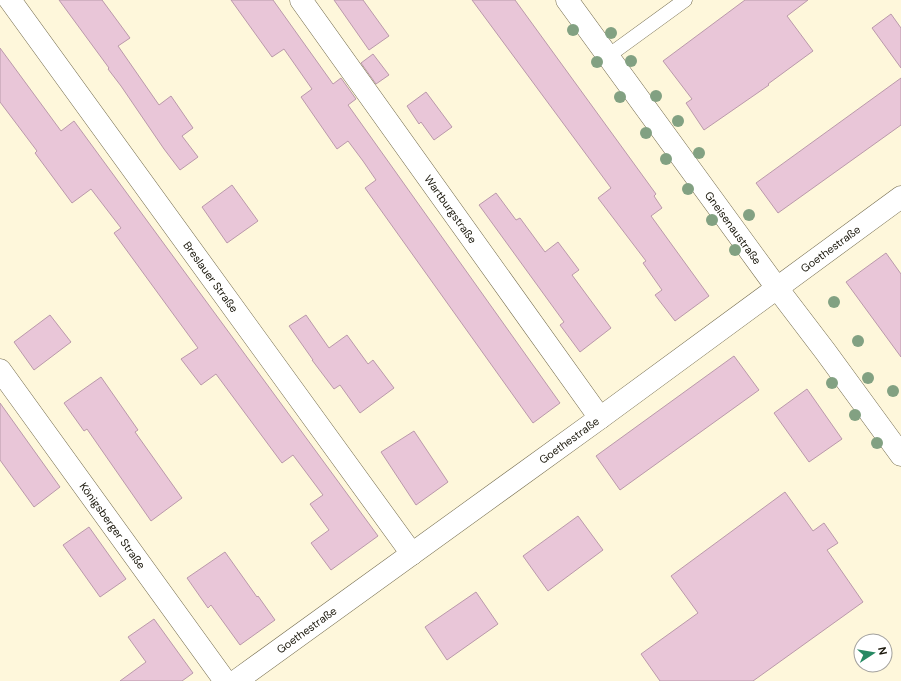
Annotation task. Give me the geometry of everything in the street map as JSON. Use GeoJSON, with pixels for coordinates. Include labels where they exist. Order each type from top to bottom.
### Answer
{"type":"FeatureCollection","features":[{"type":"Feature","properties":{"kind":"street","name":"Breslauer Straße"},"geometry":{"type":"LineString","coordinates":[[10,0],[412,554]]}},
{"type":"Feature","properties":{"kind":"street","name":"Wartburgstraße"},"geometry":{"type":"LineString","coordinates":[[301,0],[600,418]]}},
{"type":"Feature","properties":{"kind":"street","name":"Gneisenaustraße"},"geometry":{"type":"LineString","coordinates":[[567,0],[901,455]]}},
{"type":"Feature","properties":{"kind":"street","name":"Goethestraße"},"geometry":{"type":"LineString","coordinates":[[236,681],[600,418],[901,197]]}},
{"type":"Feature","properties":{"kind":"street","name":"Königsberger Straße"},"geometry":{"type":"LineString","coordinates":[[0,370],[225,681]]}},
{"type":"Feature","properties":{"kind":"lane"},"geometry":{"type":"LineString","coordinates":[[608,56],[685,0]]}},
{"type":"Feature","properties":{"kind":"building"},"geometry":{"type":"Polygon","coordinates":[[[59,0],[102,0],[130,38],[118,46],[159,105],[171,96],[193,128],[182,136],[198,157],[180,170],[108,69],[109,68],[59,0]]]}},
{"type":"Feature","properties":{"kind":"building"},"geometry":{"type":"Polygon","coordinates":[[[231,0],[273,0],[333,84],[341,78],[356,99],[348,105],[560,403],[533,423],[365,188],[376,180],[363,161],[348,141],[337,149],[301,97],[312,89],[284,49],[272,57],[231,0]]]}},
{"type":"Feature","properties":{"kind":"building"},"geometry":{"type":"Polygon","coordinates":[[[334,0],[363,0],[389,36],[369,50],[334,0]]]}},
{"type":"Feature","properties":{"kind":"building"},"geometry":{"type":"Polygon","coordinates":[[[472,0],[515,0],[656,194],[654,196],[662,208],[651,216],[709,296],[675,321],[655,295],[662,290],[643,263],[646,261],[598,198],[611,188],[472,0]]]}},
{"type":"Feature","properties":{"kind":"building"},"geometry":{"type":"Polygon","coordinates":[[[745,0],[808,0],[787,16],[813,51],[768,84],[769,85],[704,130],[686,103],[692,99],[663,61],[745,0]]]}},
{"type":"Feature","properties":{"kind":"building"},"geometry":{"type":"Polygon","coordinates":[[[891,14],[901,28],[901,68],[872,28],[891,14]]]}},
{"type":"Feature","properties":{"kind":"building"},"geometry":{"type":"Polygon","coordinates":[[[0,48],[61,131],[74,121],[378,536],[331,570],[311,543],[329,530],[310,504],[323,495],[293,455],[282,463],[216,374],[201,385],[181,359],[198,348],[114,233],[121,228],[91,189],[72,203],[35,153],[37,151],[0,102],[0,48]]]}},
{"type":"Feature","properties":{"kind":"building"},"geometry":{"type":"Polygon","coordinates":[[[373,54],[389,75],[376,84],[361,63],[373,54]]]}},
{"type":"Feature","properties":{"kind":"building"},"geometry":{"type":"Polygon","coordinates":[[[901,78],[901,125],[778,213],[756,183],[901,78]]]}},
{"type":"Feature","properties":{"kind":"building"},"geometry":{"type":"Polygon","coordinates":[[[426,92],[452,127],[434,140],[421,122],[419,124],[407,106],[426,92]]]}},
{"type":"Feature","properties":{"kind":"building"},"geometry":{"type":"Polygon","coordinates":[[[232,185],[258,221],[227,243],[202,207],[232,185]]]}},
{"type":"Feature","properties":{"kind":"building"},"geometry":{"type":"Polygon","coordinates":[[[496,193],[516,220],[520,218],[545,252],[558,242],[579,270],[572,275],[611,328],[580,352],[560,325],[564,322],[479,205],[496,193]]]}},
{"type":"Feature","properties":{"kind":"building"},"geometry":{"type":"Polygon","coordinates":[[[886,253],[901,274],[901,357],[846,282],[886,253]]]}},
{"type":"Feature","properties":{"kind":"building"},"geometry":{"type":"Polygon","coordinates":[[[50,315],[71,342],[34,370],[14,342],[50,315]]]}},
{"type":"Feature","properties":{"kind":"building"},"geometry":{"type":"Polygon","coordinates":[[[306,315],[329,348],[347,335],[368,364],[373,360],[394,388],[360,413],[340,385],[334,389],[289,326],[306,315]]]}},
{"type":"Feature","properties":{"kind":"building"},"geometry":{"type":"Polygon","coordinates":[[[734,356],[759,390],[620,490],[596,456],[734,356]]]}},
{"type":"Feature","properties":{"kind":"building"},"geometry":{"type":"Polygon","coordinates":[[[101,377],[138,430],[135,432],[182,498],[151,521],[87,429],[84,431],[64,403],[101,377]]]}},
{"type":"Feature","properties":{"kind":"building"},"geometry":{"type":"Polygon","coordinates":[[[807,389],[842,439],[809,462],[774,413],[807,389]]]}},
{"type":"Feature","properties":{"kind":"building"},"geometry":{"type":"Polygon","coordinates":[[[0,403],[60,487],[34,507],[0,460],[0,403]]]}},
{"type":"Feature","properties":{"kind":"building"},"geometry":{"type":"Polygon","coordinates":[[[414,431],[448,482],[416,505],[381,452],[414,431]]]}},
{"type":"Feature","properties":{"kind":"building"},"geometry":{"type":"Polygon","coordinates":[[[785,492],[813,531],[824,523],[838,543],[827,550],[863,602],[753,681],[660,681],[641,654],[698,613],[671,576],[785,492]]]}},
{"type":"Feature","properties":{"kind":"building"},"geometry":{"type":"Polygon","coordinates":[[[578,516],[603,550],[548,591],[523,556],[578,516]]]}},
{"type":"Feature","properties":{"kind":"building"},"geometry":{"type":"Polygon","coordinates":[[[89,527],[126,579],[100,597],[63,545],[89,527]]]}},
{"type":"Feature","properties":{"kind":"building"},"geometry":{"type":"Polygon","coordinates":[[[225,552],[275,620],[240,645],[211,605],[208,608],[187,578],[225,552]]]}},
{"type":"Feature","properties":{"kind":"building"},"geometry":{"type":"Polygon","coordinates":[[[476,592],[498,624],[447,660],[425,627],[476,592]]]}},
{"type":"Feature","properties":{"kind":"building"},"geometry":{"type":"Polygon","coordinates":[[[154,619],[193,673],[182,681],[120,681],[146,662],[128,637],[154,619]]]}}]}
